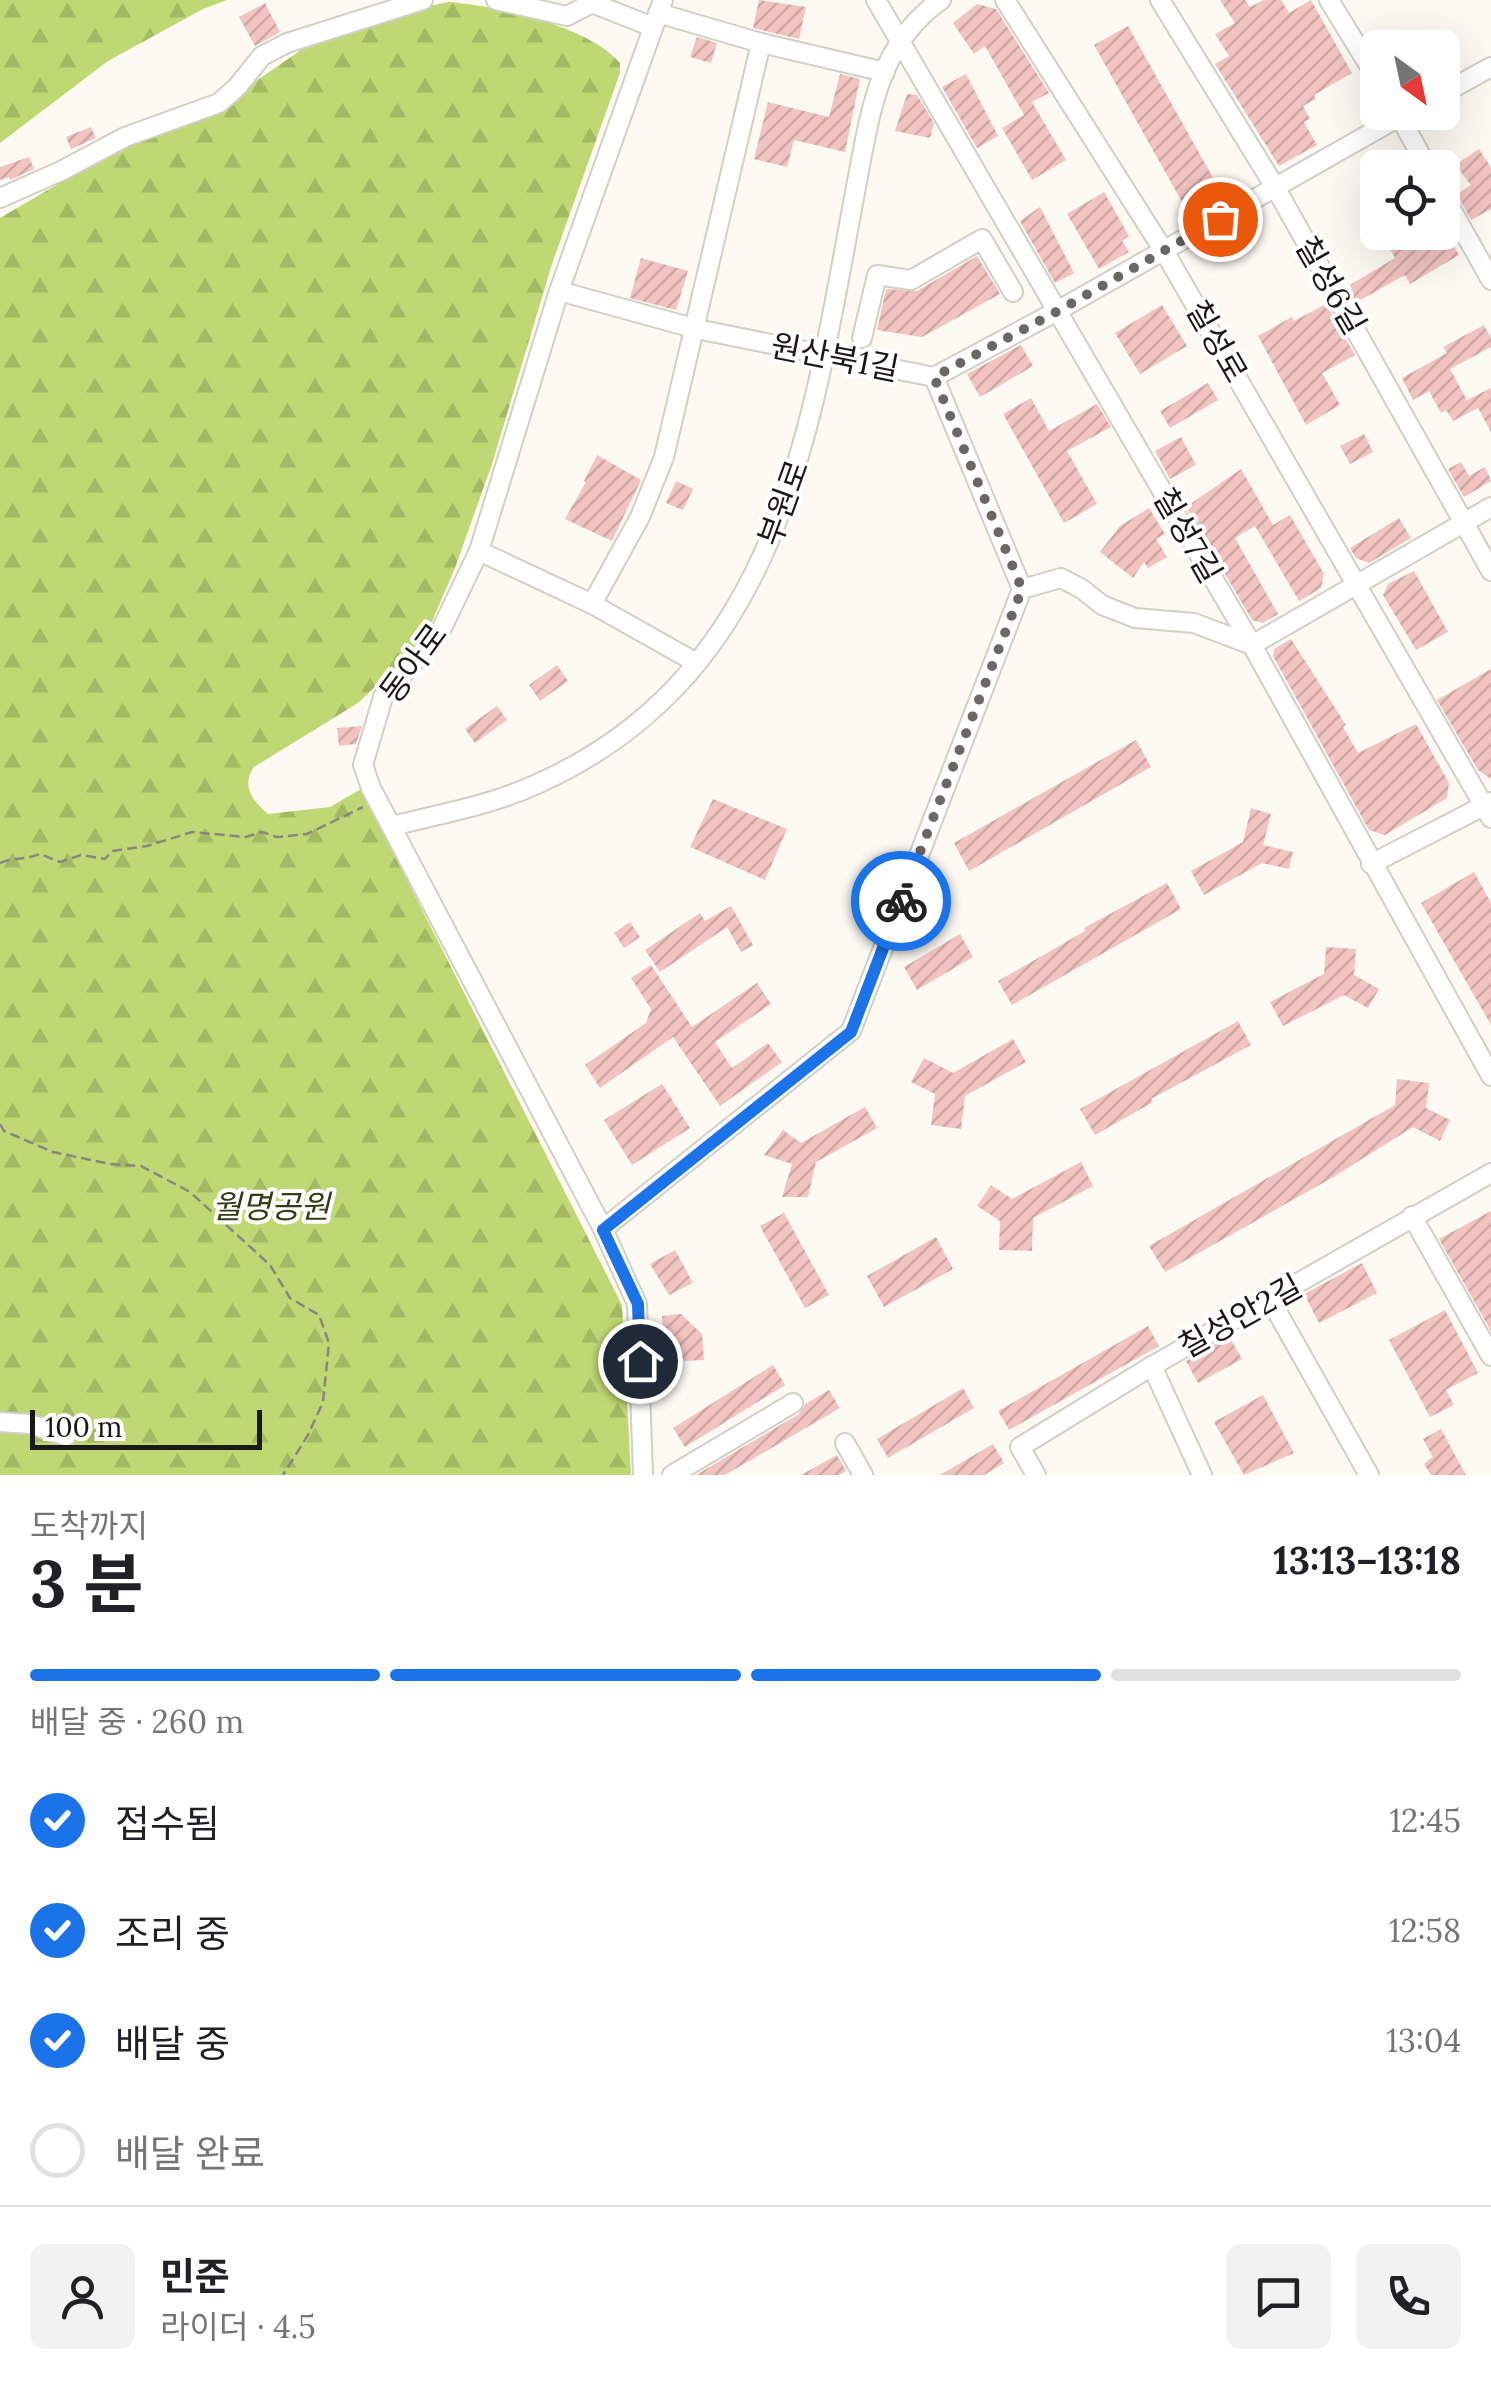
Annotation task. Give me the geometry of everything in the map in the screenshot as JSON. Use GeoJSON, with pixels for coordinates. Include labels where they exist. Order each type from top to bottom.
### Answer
{"type":"FeatureCollection","features":[{"type":"Feature","properties":{"kind":"street"},"geometry":{"type":"LineString","coordinates":[[0,198],[137,132],[219,103],[262,56],[288,43],[424,0]]}},
{"type":"Feature","properties":{"kind":"street"},"geometry":{"type":"LineString","coordinates":[[496,0],[567,16],[592,3],[658,13],[761,43],[885,72]]}},
{"type":"Feature","properties":{"kind":"street","name":"칠성7길"},"geometry":{"type":"LineString","coordinates":[[876,0],[1252,645],[1491,1076]]}},
{"type":"Feature","properties":{"kind":"street","name":"부원로"},"geometry":{"type":"LineString","coordinates":[[392,826],[535,786],[581,761],[655,710],[735,612],[766,554],[799,462],[826,354],[870,111],[898,40],[941,0]]}},
{"type":"Feature","properties":{"kind":"street","name":"칠성로"},"geometry":{"type":"LineString","coordinates":[[1005,0],[1164,250],[1489,808]]}},
{"type":"Feature","properties":{"kind":"street","name":"칠성6길"},"geometry":{"type":"LineString","coordinates":[[1160,0],[1275,187],[1491,570]]}},
{"type":"Feature","properties":{"kind":"street"},"geometry":{"type":"LineString","coordinates":[[1330,0],[1360,50]]}},
{"type":"Feature","properties":{"kind":"street","name":"동아로"},"geometry":{"type":"LineString","coordinates":[[642,1475],[638,1304],[378,802],[364,765],[383,698],[440,632],[479,550],[559,291],[658,13]]}},
{"type":"Feature","properties":{"kind":"street"},"geometry":{"type":"LineString","coordinates":[[592,604],[640,517],[664,457],[761,43]]}},
{"type":"Feature","properties":{"kind":"street"},"geometry":{"type":"LineString","coordinates":[[1460,84],[1491,67]]}},
{"type":"Feature","properties":{"kind":"street","name":"원산북1길"},"geometry":{"type":"LineString","coordinates":[[559,291],[696,329],[934,377],[1058,311],[1374,130]]}},
{"type":"Feature","properties":{"kind":"street"},"geometry":{"type":"LineString","coordinates":[[1460,225],[1491,280]]}},
{"type":"Feature","properties":{"kind":"street"},"geometry":{"type":"LineString","coordinates":[[841,267],[911,280],[982,239],[1014,292]]}},
{"type":"Feature","properties":{"kind":"street"},"geometry":{"type":"LineString","coordinates":[[862,338],[877,275]]}},
{"type":"Feature","properties":{"kind":"street"},"geometry":{"type":"LineString","coordinates":[[603,1230],[851,1032],[1022,589],[934,377]]}},
{"type":"Feature","properties":{"kind":"street"},"geometry":{"type":"LineString","coordinates":[[1022,589],[1061,578],[1102,605],[1135,618],[1194,623],[1252,645],[1491,507]]}},
{"type":"Feature","properties":{"kind":"street"},"geometry":{"type":"LineString","coordinates":[[479,550],[592,604],[695,662]]}},
{"type":"Feature","properties":{"kind":"street"},"geometry":{"type":"LineString","coordinates":[[1371,864],[1489,808]]}},
{"type":"Feature","properties":{"kind":"street","name":"칠성안2길"},"geometry":{"type":"LineString","coordinates":[[1036,1475],[1020,1447],[1152,1366],[1491,1173]]}},
{"type":"Feature","properties":{"kind":"street"},"geometry":{"type":"LineString","coordinates":[[1412,1216],[1491,1356]]}},
{"type":"Feature","properties":{"kind":"street"},"geometry":{"type":"LineString","coordinates":[[1271,1301],[1369,1475]]}},
{"type":"Feature","properties":{"kind":"street"},"geometry":{"type":"LineString","coordinates":[[1152,1366],[1202,1475]]}},
{"type":"Feature","properties":{"kind":"street"},"geometry":{"type":"LineString","coordinates":[[672,1475],[793,1403]]}},
{"type":"Feature","properties":{"kind":"street"},"geometry":{"type":"LineString","coordinates":[[0,1422],[30,1424],[66,1436]]}},
{"type":"Feature","properties":{"kind":"street"},"geometry":{"type":"LineString","coordinates":[[845,1442],[863,1475]]}},
{"type":"Feature","properties":{"kind":"path"},"geometry":{"type":"LineString","coordinates":[[0,863],[11,858],[25,861],[40,854],[60,862],[82,856],[106,859],[112,852],[192,832],[246,837],[262,832],[277,837],[307,834],[378,802]]}},
{"type":"Feature","properties":{"kind":"path"},"geometry":{"type":"LineString","coordinates":[[0,1124],[4,1131],[53,1152],[141,1166],[190,1192],[270,1264],[290,1298],[319,1315],[329,1343],[322,1402],[308,1435],[283,1475]]}},
{"type":"Feature","properties":{"kind":"green space"},"geometry":{"type":"Polygon","coordinates":[[[0,0],[227,0],[108,61],[0,143],[0,0]]]}},
{"type":"Feature","properties":{"kind":"green space","name":"월명공원"},"geometry":{"type":"Polygon","coordinates":[[[449,2],[516,13],[565,28],[606,50],[620,63],[620,73],[552,264],[492,464],[430,626],[405,658],[358,703],[254,767],[248,787],[268,814],[330,807],[361,789],[622,1305],[631,1475],[0,1475],[0,218],[121,147],[223,104],[301,50],[408,10],[449,2]]]}},
{"type":"Feature","properties":{"kind":"building"},"geometry":{"type":"Polygon","coordinates":[[[759,0],[806,7],[799,39],[753,28],[759,0]]]}},
{"type":"Feature","properties":{"kind":"building"},"geometry":{"type":"Polygon","coordinates":[[[1220,0],[1245,0],[1250,7],[1264,0],[1281,0],[1289,13],[1311,0],[1352,73],[1303,106],[1310,119],[1304,122],[1317,145],[1279,166],[1215,64],[1229,56],[1215,34],[1235,23],[1220,0]]]}},
{"type":"Feature","properties":{"kind":"building"},"geometry":{"type":"Polygon","coordinates":[[[265,3],[280,32],[255,46],[239,17],[265,3]]]}},
{"type":"Feature","properties":{"kind":"building"},"geometry":{"type":"Polygon","coordinates":[[[977,4],[996,9],[1049,93],[1032,102],[1066,160],[1032,180],[1002,128],[1024,115],[985,46],[974,54],[953,23],[977,4]]]}},
{"type":"Feature","properties":{"kind":"building"},"geometry":{"type":"Polygon","coordinates":[[[1128,26],[1216,183],[1182,202],[1094,45],[1128,26]]]}},
{"type":"Feature","properties":{"kind":"building"},"geometry":{"type":"Polygon","coordinates":[[[697,37],[717,43],[711,63],[690,57],[697,37]]]}},
{"type":"Feature","properties":{"kind":"building"},"geometry":{"type":"Polygon","coordinates":[[[840,74],[860,79],[845,152],[794,140],[787,167],[754,159],[768,102],[829,117],[840,74]]]}},
{"type":"Feature","properties":{"kind":"building"},"geometry":{"type":"Polygon","coordinates":[[[966,74],[998,136],[977,148],[942,87],[966,74]]]}},
{"type":"Feature","properties":{"kind":"building"},"geometry":{"type":"Polygon","coordinates":[[[907,94],[917,95],[934,123],[930,138],[895,131],[907,94]]]}},
{"type":"Feature","properties":{"kind":"building"},"geometry":{"type":"Polygon","coordinates":[[[91,127],[96,138],[71,149],[66,137],[91,127]]]}},
{"type":"Feature","properties":{"kind":"building"},"geometry":{"type":"Polygon","coordinates":[[[1479,149],[1491,168],[1491,209],[1471,220],[1460,200],[1460,192],[1471,185],[1460,171],[1460,162],[1479,149]]]}},
{"type":"Feature","properties":{"kind":"building"},"geometry":{"type":"Polygon","coordinates":[[[29,157],[34,169],[10,180],[0,180],[0,167],[29,157]]]}},
{"type":"Feature","properties":{"kind":"building"},"geometry":{"type":"Polygon","coordinates":[[[1104,192],[1129,236],[1122,241],[1129,252],[1099,269],[1067,214],[1104,192]]]}},
{"type":"Feature","properties":{"kind":"building"},"geometry":{"type":"Polygon","coordinates":[[[1040,207],[1074,273],[1055,283],[1020,221],[1040,207]]]}},
{"type":"Feature","properties":{"kind":"building"},"geometry":{"type":"Polygon","coordinates":[[[1391,250],[1456,250],[1459,255],[1410,284],[1405,275],[1355,303],[1348,292],[1352,289],[1350,285],[1395,258],[1391,250]]]}},
{"type":"Feature","properties":{"kind":"building"},"geometry":{"type":"Polygon","coordinates":[[[977,256],[1000,294],[922,337],[877,330],[886,289],[917,291],[977,256]]]}},
{"type":"Feature","properties":{"kind":"building"},"geometry":{"type":"Polygon","coordinates":[[[641,258],[688,271],[676,310],[630,298],[641,258]]]}},
{"type":"Feature","properties":{"kind":"building"},"geometry":{"type":"Polygon","coordinates":[[[1326,304],[1355,355],[1322,373],[1340,405],[1306,425],[1258,336],[1326,304]]]}},
{"type":"Feature","properties":{"kind":"building"},"geometry":{"type":"Polygon","coordinates":[[[1162,305],[1187,346],[1140,374],[1115,333],[1162,305]]]}},
{"type":"Feature","properties":{"kind":"building"},"geometry":{"type":"Polygon","coordinates":[[[1484,325],[1491,347],[1450,369],[1467,400],[1491,388],[1491,432],[1478,408],[1453,421],[1446,410],[1441,413],[1429,391],[1413,400],[1402,378],[1447,353],[1443,347],[1484,325]]]}},
{"type":"Feature","properties":{"kind":"building"},"geometry":{"type":"Polygon","coordinates":[[[1021,345],[1033,366],[980,397],[967,374],[1021,345]]]}},
{"type":"Feature","properties":{"kind":"building"},"geometry":{"type":"Polygon","coordinates":[[[1208,383],[1218,400],[1170,428],[1160,411],[1208,383]]]}},
{"type":"Feature","properties":{"kind":"building"},"geometry":{"type":"Polygon","coordinates":[[[1031,398],[1049,431],[1097,404],[1111,427],[1067,451],[1097,504],[1064,523],[1003,414],[1031,398]]]}},
{"type":"Feature","properties":{"kind":"building"},"geometry":{"type":"Polygon","coordinates":[[[1364,434],[1373,452],[1350,464],[1340,446],[1364,434]]]}},
{"type":"Feature","properties":{"kind":"building"},"geometry":{"type":"Polygon","coordinates":[[[1181,437],[1196,465],[1170,479],[1155,451],[1181,437]]]}},
{"type":"Feature","properties":{"kind":"building"},"geometry":{"type":"Polygon","coordinates":[[[597,455],[641,480],[612,541],[565,519],[597,455]]]}},
{"type":"Feature","properties":{"kind":"building"},"geometry":{"type":"Polygon","coordinates":[[[1461,462],[1469,476],[1485,467],[1491,481],[1464,497],[1448,469],[1461,462]]]}},
{"type":"Feature","properties":{"kind":"building"},"geometry":{"type":"Polygon","coordinates":[[[1241,469],[1273,525],[1290,515],[1324,574],[1321,588],[1299,601],[1255,526],[1235,538],[1278,614],[1263,623],[1252,620],[1186,507],[1241,469]]]}},
{"type":"Feature","properties":{"kind":"building"},"geometry":{"type":"Polygon","coordinates":[[[676,481],[693,489],[683,510],[666,503],[676,481]]]}},
{"type":"Feature","properties":{"kind":"building"},"geometry":{"type":"Polygon","coordinates":[[[1149,508],[1165,534],[1156,539],[1167,557],[1148,568],[1144,562],[1133,578],[1100,552],[1120,526],[1149,508]]]}},
{"type":"Feature","properties":{"kind":"building"},"geometry":{"type":"Polygon","coordinates":[[[1399,518],[1411,538],[1369,563],[1356,558],[1350,548],[1399,518]]]}},
{"type":"Feature","properties":{"kind":"building"},"geometry":{"type":"Polygon","coordinates":[[[1414,571],[1448,632],[1416,650],[1383,595],[1388,584],[1414,571]]]}},
{"type":"Feature","properties":{"kind":"building"},"geometry":{"type":"Polygon","coordinates":[[[1291,639],[1346,725],[1343,727],[1358,753],[1416,724],[1449,783],[1447,798],[1385,835],[1369,830],[1273,656],[1274,649],[1291,639]]]}},
{"type":"Feature","properties":{"kind":"building"},"geometry":{"type":"Polygon","coordinates":[[[557,665],[568,681],[540,701],[529,685],[557,665]]]}},
{"type":"Feature","properties":{"kind":"building"},"geometry":{"type":"Polygon","coordinates":[[[1491,669],[1491,779],[1478,770],[1437,700],[1491,669]]]}},
{"type":"Feature","properties":{"kind":"building"},"geometry":{"type":"Polygon","coordinates":[[[497,706],[507,720],[475,743],[465,729],[497,706]]]}},
{"type":"Feature","properties":{"kind":"building"},"geometry":{"type":"Polygon","coordinates":[[[362,726],[356,744],[339,746],[337,728],[362,726]]]}},
{"type":"Feature","properties":{"kind":"building"},"geometry":{"type":"Polygon","coordinates":[[[1136,740],[1151,767],[969,871],[954,843],[1136,740]]]}},
{"type":"Feature","properties":{"kind":"building"},"geometry":{"type":"Polygon","coordinates":[[[713,799],[787,829],[765,880],[690,847],[713,799]]]}},
{"type":"Feature","properties":{"kind":"building"},"geometry":{"type":"Polygon","coordinates":[[[1251,808],[1271,814],[1263,845],[1293,852],[1289,869],[1262,863],[1204,895],[1191,871],[1243,842],[1251,808]]]}},
{"type":"Feature","properties":{"kind":"building"},"geometry":{"type":"Polygon","coordinates":[[[1474,872],[1491,903],[1491,1025],[1421,903],[1474,872]]]}},
{"type":"Feature","properties":{"kind":"building"},"geometry":{"type":"Polygon","coordinates":[[[1167,883],[1181,909],[1012,1005],[998,981],[1167,883]]]}},
{"type":"Feature","properties":{"kind":"building"},"geometry":{"type":"Polygon","coordinates":[[[731,906],[753,945],[741,952],[727,927],[660,972],[645,950],[700,913],[705,921],[731,906]]]}},
{"type":"Feature","properties":{"kind":"building"},"geometry":{"type":"Polygon","coordinates":[[[630,922],[640,937],[624,948],[614,933],[630,922]]]}},
{"type":"Feature","properties":{"kind":"building"},"geometry":{"type":"Polygon","coordinates":[[[960,934],[973,957],[917,990],[904,967],[960,934]]]}},
{"type":"Feature","properties":{"kind":"building"},"geometry":{"type":"Polygon","coordinates":[[[1326,947],[1356,949],[1354,975],[1379,989],[1368,1008],[1344,995],[1283,1026],[1270,1002],[1324,974],[1326,947]]]}},
{"type":"Feature","properties":{"kind":"building"},"geometry":{"type":"Polygon","coordinates":[[[651,965],[692,1027],[757,983],[771,1004],[715,1042],[732,1068],[768,1043],[782,1062],[720,1106],[673,1037],[600,1088],[585,1065],[646,1023],[651,1009],[631,978],[651,965]]]}},
{"type":"Feature","properties":{"kind":"building"},"geometry":{"type":"Polygon","coordinates":[[[1238,1021],[1251,1045],[1151,1099],[1153,1102],[1095,1135],[1080,1109],[1238,1021]]]}},
{"type":"Feature","properties":{"kind":"building"},"geometry":{"type":"Polygon","coordinates":[[[1013,1039],[1026,1062],[965,1096],[961,1129],[931,1125],[935,1094],[911,1082],[924,1058],[953,1073],[1013,1039]]]}},
{"type":"Feature","properties":{"kind":"building"},"geometry":{"type":"Polygon","coordinates":[[[1397,1079],[1429,1083],[1426,1108],[1450,1120],[1440,1141],[1413,1127],[1165,1272],[1149,1246],[1395,1105],[1397,1079]]]}},
{"type":"Feature","properties":{"kind":"building"},"geometry":{"type":"Polygon","coordinates":[[[662,1084],[690,1128],[632,1165],[604,1120],[662,1084]]]}},
{"type":"Feature","properties":{"kind":"building"},"geometry":{"type":"Polygon","coordinates":[[[865,1107],[877,1128],[816,1162],[808,1197],[782,1197],[792,1164],[764,1155],[783,1130],[801,1143],[865,1107]]]}},
{"type":"Feature","properties":{"kind":"building"},"geometry":{"type":"Polygon","coordinates":[[[1081,1162],[1093,1186],[1033,1218],[1032,1251],[999,1250],[1000,1221],[977,1206],[991,1185],[1012,1199],[1081,1162]]]}},
{"type":"Feature","properties":{"kind":"building"},"geometry":{"type":"Polygon","coordinates":[[[1491,1211],[1491,1331],[1439,1239],[1491,1211]]]}},
{"type":"Feature","properties":{"kind":"building"},"geometry":{"type":"Polygon","coordinates":[[[784,1213],[829,1295],[805,1308],[760,1226],[784,1213]]]}},
{"type":"Feature","properties":{"kind":"building"},"geometry":{"type":"Polygon","coordinates":[[[936,1237],[953,1269],[884,1307],[867,1276],[936,1237]]]}},
{"type":"Feature","properties":{"kind":"building"},"geometry":{"type":"Polygon","coordinates":[[[675,1250],[693,1283],[669,1295],[650,1264],[675,1250]]]}},
{"type":"Feature","properties":{"kind":"building"},"geometry":{"type":"Polygon","coordinates":[[[1362,1263],[1377,1293],[1319,1323],[1304,1294],[1362,1263]]]}},
{"type":"Feature","properties":{"kind":"building"},"geometry":{"type":"Polygon","coordinates":[[[1445,1310],[1478,1373],[1446,1390],[1454,1405],[1430,1417],[1389,1340],[1445,1310]]]}},
{"type":"Feature","properties":{"kind":"building"},"geometry":{"type":"Polygon","coordinates":[[[681,1314],[702,1334],[704,1360],[665,1362],[662,1316],[681,1314]]]}},
{"type":"Feature","properties":{"kind":"building"},"geometry":{"type":"Polygon","coordinates":[[[1148,1326],[1159,1346],[1009,1430],[998,1411],[1148,1326]]]}},
{"type":"Feature","properties":{"kind":"building"},"geometry":{"type":"Polygon","coordinates":[[[1229,1336],[1242,1359],[1198,1383],[1186,1361],[1229,1336]]]}},
{"type":"Feature","properties":{"kind":"building"},"geometry":{"type":"Polygon","coordinates":[[[773,1365],[785,1385],[685,1447],[673,1428],[773,1365]]]}},
{"type":"Feature","properties":{"kind":"building"},"geometry":{"type":"Polygon","coordinates":[[[963,1388],[974,1408],[888,1458],[877,1439],[963,1388]]]}},
{"type":"Feature","properties":{"kind":"building"},"geometry":{"type":"Polygon","coordinates":[[[829,1390],[840,1408],[725,1475],[696,1475],[799,1414],[805,1404],[829,1390]]]}},
{"type":"Feature","properties":{"kind":"building"},"geometry":{"type":"Polygon","coordinates":[[[1263,1395],[1294,1453],[1244,1475],[1214,1422],[1263,1395]]]}},
{"type":"Feature","properties":{"kind":"building"},"geometry":{"type":"Polygon","coordinates":[[[1441,1429],[1466,1475],[1431,1475],[1424,1464],[1433,1457],[1423,1439],[1441,1429]]]}},
{"type":"Feature","properties":{"kind":"building"},"geometry":{"type":"Polygon","coordinates":[[[993,1444],[1004,1463],[984,1475],[940,1475],[993,1444]]]}},
{"type":"Feature","properties":{"kind":"building"},"geometry":{"type":"Polygon","coordinates":[[[837,1455],[846,1471],[839,1475],[801,1475],[837,1455]]]}},
{"type":"Feature","properties":{"kind":"way so far"},"geometry":{"type":"LineString","coordinates":[[901,901],[1022,589],[934,377],[1220,219]]}},
{"type":"Feature","properties":{"kind":"route"},"geometry":{"type":"LineString","coordinates":[[640,1361],[638,1304],[603,1230],[851,1032],[901,901]]}}]}
